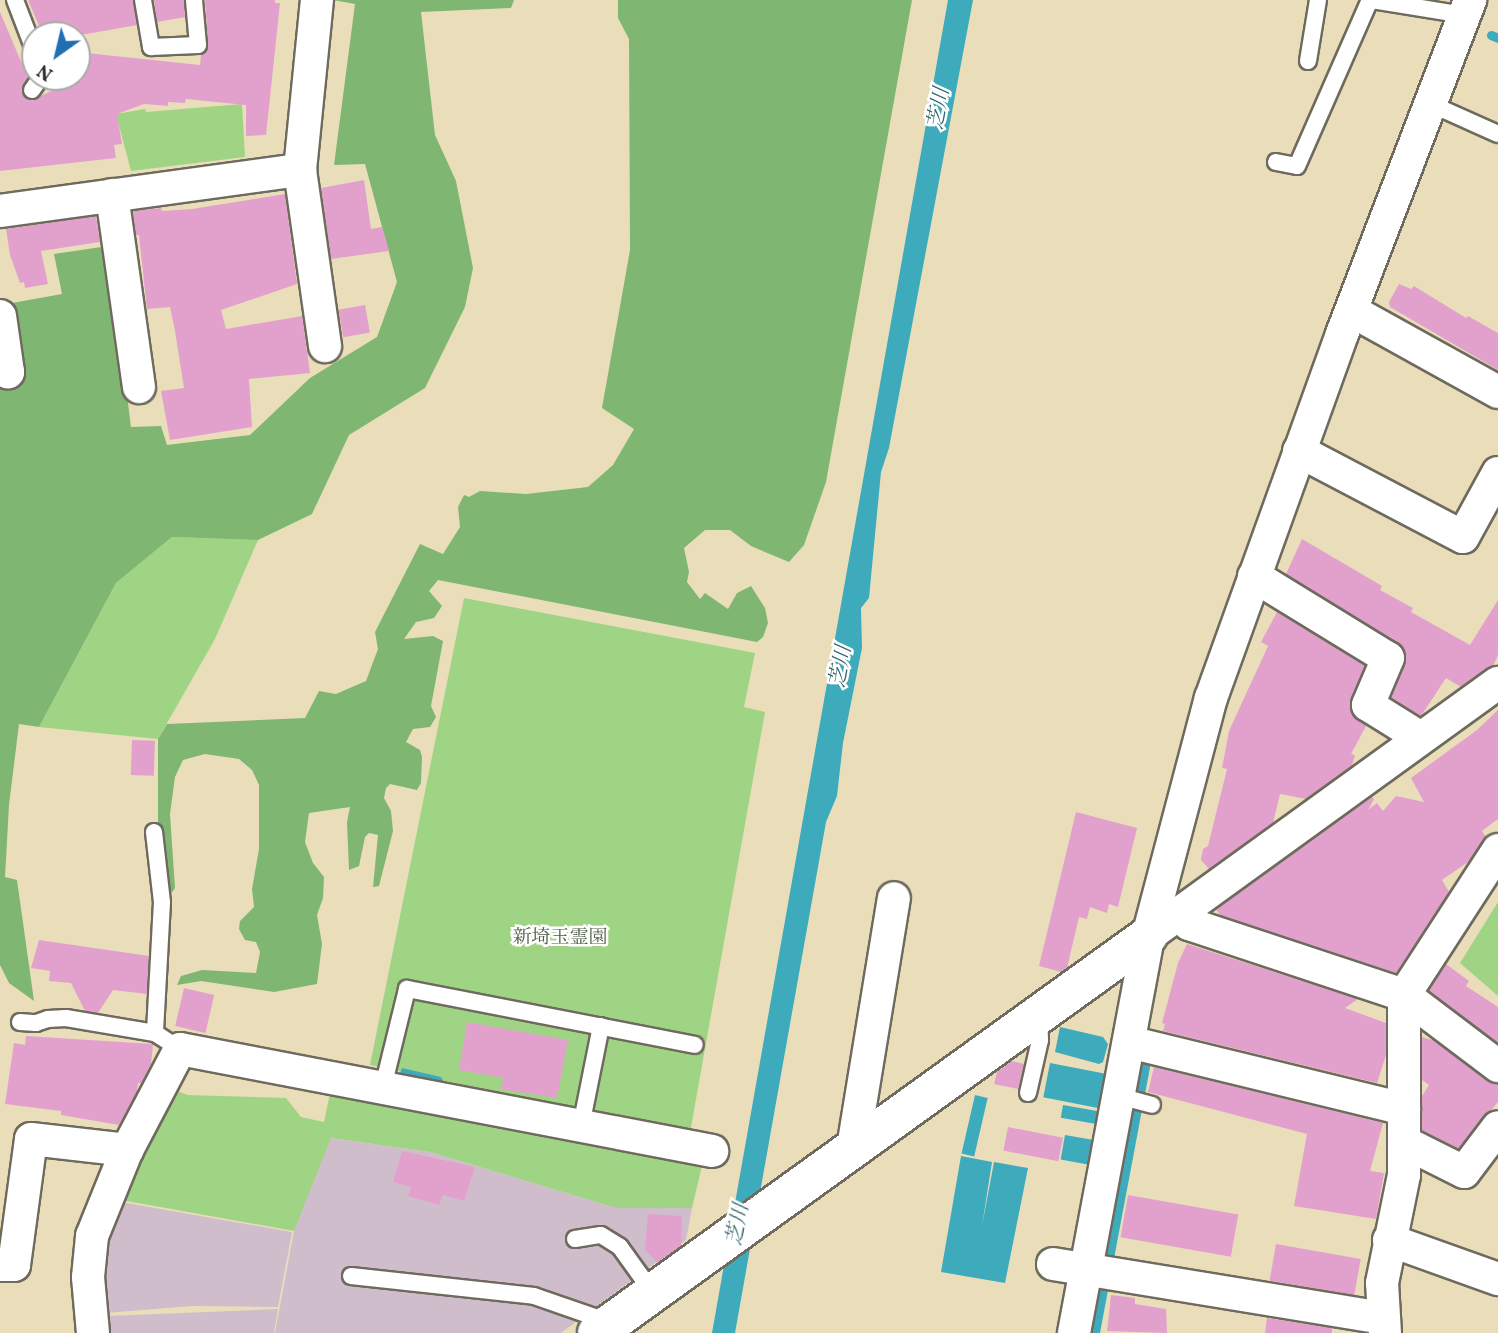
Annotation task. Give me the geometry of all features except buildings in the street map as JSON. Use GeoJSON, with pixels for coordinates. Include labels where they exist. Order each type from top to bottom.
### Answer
{"type":"FeatureCollection","features":[{"type":"Feature","properties":{"kind":"street"},"geometry":{"type":"LineString","coordinates":[[317,0],[300,170],[325,346]]}},
{"type":"Feature","properties":{"kind":"street"},"geometry":{"type":"LineString","coordinates":[[1074,1333],[1149,936],[1211,698],[1299,451],[1468,7]]}},
{"type":"Feature","properties":{"kind":"street"},"geometry":{"type":"LineString","coordinates":[[0,211],[300,170]]}},
{"type":"Feature","properties":{"kind":"street"},"geometry":{"type":"LineString","coordinates":[[113,195],[139,387]]}},
{"type":"Feature","properties":{"kind":"street"},"geometry":{"type":"LineString","coordinates":[[1352,312],[1498,392]]}},
{"type":"Feature","properties":{"kind":"street"},"geometry":{"type":"LineString","coordinates":[[0,316],[8,372],[0,370]]}},
{"type":"Feature","properties":{"kind":"street"},"geometry":{"type":"LineString","coordinates":[[1299,451],[1463,537],[1498,473]]}},
{"type":"Feature","properties":{"kind":"street"},"geometry":{"type":"LineString","coordinates":[[1254,576],[1388,658],[1368,705],[1421,738]]}},
{"type":"Feature","properties":{"kind":"street"},"geometry":{"type":"LineString","coordinates":[[604,1328],[1498,683]]}},
{"type":"Feature","properties":{"kind":"street"},"geometry":{"type":"LineString","coordinates":[[1053,1264],[1384,1326],[1382,1283],[1404,1175],[1404,995],[1498,850]]}},
{"type":"Feature","properties":{"kind":"street"},"geometry":{"type":"LineString","coordinates":[[853,1148],[894,898]]}},
{"type":"Feature","properties":{"kind":"street"},"geometry":{"type":"LineString","coordinates":[[1179,913],[1189,924],[1404,995],[1498,1066]]}},
{"type":"Feature","properties":{"kind":"street"},"geometry":{"type":"LineString","coordinates":[[93,1333],[88,1277],[92,1236],[167,1041],[383,1087],[712,1150]]}},
{"type":"Feature","properties":{"kind":"street"},"geometry":{"type":"LineString","coordinates":[[1129,1042],[1404,1109]]}},
{"type":"Feature","properties":{"kind":"street"},"geometry":{"type":"LineString","coordinates":[[1404,1142],[1464,1172],[1498,1127]]}},
{"type":"Feature","properties":{"kind":"street"},"geometry":{"type":"LineString","coordinates":[[0,1265],[14,1265],[31,1139],[127,1150]]}},
{"type":"Feature","properties":{"kind":"street"},"geometry":{"type":"LineString","coordinates":[[1389,1240],[1498,1279]]}},
{"type":"Feature","properties":{"kind":"lane"},"geometry":{"type":"LineString","coordinates":[[15,0],[23,21]]}},
{"type":"Feature","properties":{"kind":"lane"},"geometry":{"type":"LineString","coordinates":[[143,0],[151,47],[198,45],[194,0]]}},
{"type":"Feature","properties":{"kind":"lane"},"geometry":{"type":"LineString","coordinates":[[1308,61],[1318,0]]}},
{"type":"Feature","properties":{"kind":"lane"},"geometry":{"type":"LineString","coordinates":[[1276,162],[1297,166],[1371,0],[1468,7]]}},
{"type":"Feature","properties":{"kind":"lane"},"geometry":{"type":"LineString","coordinates":[[1431,104],[1498,134]]}},
{"type":"Feature","properties":{"kind":"lane"},"geometry":{"type":"LineString","coordinates":[[20,1022],[36,1023],[48,1018],[66,1018],[167,1041],[162,902],[154,832]]}},
{"type":"Feature","properties":{"kind":"lane"},"geometry":{"type":"LineString","coordinates":[[383,1087],[407,989],[695,1045]]}},
{"type":"Feature","properties":{"kind":"lane"},"geometry":{"type":"LineString","coordinates":[[1028,1093],[1040,1040],[1039,1014]]}},
{"type":"Feature","properties":{"kind":"lane"},"geometry":{"type":"LineString","coordinates":[[581,1126],[601,1026]]}},
{"type":"Feature","properties":{"kind":"lane"},"geometry":{"type":"LineString","coordinates":[[1119,1096],[1152,1105]]}},
{"type":"Feature","properties":{"kind":"lane"},"geometry":{"type":"LineString","coordinates":[[575,1239],[601,1235],[620,1247],[653,1293]]}},
{"type":"Feature","properties":{"kind":"lane"},"geometry":{"type":"LineString","coordinates":[[351,1276],[534,1296],[604,1328]]}},
{"type":"Feature","properties":{"kind":"shaded area"},"geometry":{"type":"Polygon","coordinates":[[[330,1138],[430,1152],[616,1208],[692,1208],[686,1240],[561,1333],[275,1333],[296,1220],[330,1138]]]}},
{"type":"Feature","properties":{"kind":"shaded area"},"geometry":{"type":"Polygon","coordinates":[[[121,1202],[292,1232],[278,1307],[191,1306],[106,1313],[103,1281],[111,1228],[121,1202]]]}},
{"type":"Feature","properties":{"kind":"shaded area"},"geometry":{"type":"Polygon","coordinates":[[[278,1309],[274,1333],[111,1333],[107,1316],[278,1309]]]}},
{"type":"Feature","properties":{"kind":"green space"},"geometry":{"type":"Polygon","coordinates":[[[333,0],[514,0],[511,8],[421,12],[435,135],[456,181],[473,268],[465,307],[425,388],[349,435],[312,514],[258,540],[172,537],[116,583],[39,727],[19,724],[9,805],[5,877],[17,880],[34,1001],[9,983],[0,965],[0,377],[20,372],[12,303],[62,294],[54,254],[108,246],[131,427],[161,426],[167,445],[250,435],[310,378],[377,337],[397,282],[365,164],[334,165],[355,4],[333,0]]]}},
{"type":"Feature","properties":{"kind":"green space"},"geometry":{"type":"Polygon","coordinates":[[[618,0],[912,0],[826,482],[804,545],[789,562],[751,546],[730,530],[705,530],[684,548],[689,572],[687,582],[700,599],[705,593],[728,609],[737,593],[751,586],[765,608],[768,623],[763,637],[757,642],[438,580],[429,591],[442,606],[434,618],[416,622],[404,639],[433,636],[443,641],[431,706],[436,717],[430,727],[413,729],[406,742],[420,750],[422,757],[421,783],[417,790],[390,784],[386,788],[384,798],[391,811],[393,831],[379,886],[373,887],[378,835],[369,833],[365,837],[359,866],[349,870],[347,822],[350,807],[309,813],[305,842],[313,863],[324,877],[323,898],[317,915],[322,944],[317,984],[274,992],[201,981],[177,985],[181,976],[202,970],[256,973],[260,952],[256,942],[245,940],[239,929],[240,921],[254,907],[252,889],[259,849],[259,785],[252,770],[239,759],[205,754],[183,760],[175,777],[170,814],[175,888],[166,901],[158,838],[158,739],[167,724],[305,718],[319,691],[336,694],[366,681],[378,649],[375,632],[420,544],[443,554],[460,527],[458,507],[464,495],[469,497],[480,491],[526,494],[588,487],[613,465],[634,429],[602,408],[630,250],[629,39],[618,18],[618,0]]]}},
{"type":"Feature","properties":{"kind":"green space"},"geometry":{"type":"Polygon","coordinates":[[[242,104],[245,157],[131,171],[116,114],[145,109],[146,112],[242,104]]]}},
{"type":"Feature","properties":{"kind":"green space"},"geometry":{"type":"Polygon","coordinates":[[[172,537],[258,540],[215,639],[158,739],[39,727],[116,583],[172,537]]]}},
{"type":"Feature","properties":{"kind":"green space","name":"新埼玉霊園"},"geometry":{"type":"Polygon","coordinates":[[[464,598],[755,653],[744,707],[765,712],[690,1133],[370,1065],[464,598]]]}},
{"type":"Feature","properties":{"kind":"green space"},"geometry":{"type":"Polygon","coordinates":[[[1498,902],[1498,996],[1460,963],[1498,902]]]}},
{"type":"Feature","properties":{"kind":"green space"},"geometry":{"type":"Polygon","coordinates":[[[332,1084],[705,1153],[692,1208],[616,1208],[430,1152],[331,1138],[294,1231],[121,1200],[174,1090],[188,1095],[286,1098],[301,1117],[324,1122],[332,1084]]]}},
{"type":"Feature","properties":{"kind":"water","name":"芝川"},"geometry":{"type":"Polygon","coordinates":[[[948,0],[973,0],[889,448],[881,472],[869,598],[861,608],[862,648],[843,743],[837,796],[826,822],[735,1333],[712,1333],[948,0]]]}},
{"type":"Feature","properties":{"kind":"water"},"geometry":{"type":"Polygon","coordinates":[[[1060,1027],[1103,1037],[1108,1044],[1103,1062],[1099,1064],[1055,1052],[1060,1027]]]}},
{"type":"Feature","properties":{"kind":"water"},"geometry":{"type":"Polygon","coordinates":[[[1136,1059],[1151,1062],[1100,1333],[1082,1333],[1136,1059]]]}},
{"type":"Feature","properties":{"kind":"water"},"geometry":{"type":"Polygon","coordinates":[[[1050,1063],[1107,1074],[1100,1108],[1043,1097],[1050,1063]]]}},
{"type":"Feature","properties":{"kind":"water"},"geometry":{"type":"Polygon","coordinates":[[[402,1068],[441,1077],[450,1092],[398,1078],[402,1068]]]}},
{"type":"Feature","properties":{"kind":"water"},"geometry":{"type":"Polygon","coordinates":[[[975,1095],[988,1098],[974,1156],[962,1153],[975,1095]]]}},
{"type":"Feature","properties":{"kind":"water"},"geometry":{"type":"Polygon","coordinates":[[[1063,1105],[1098,1111],[1096,1124],[1061,1118],[1063,1105]]]}},
{"type":"Feature","properties":{"kind":"water"},"geometry":{"type":"Polygon","coordinates":[[[1065,1135],[1094,1140],[1089,1165],[1061,1160],[1065,1135]]]}},
{"type":"Feature","properties":{"kind":"water"},"geometry":{"type":"Polygon","coordinates":[[[961,1156],[992,1162],[982,1226],[994,1162],[1028,1168],[1005,1283],[941,1272],[961,1156]]]}},
{"type":"Feature","properties":{"kind":"waterway"},"geometry":{"type":"LineString","coordinates":[[1491,35],[1498,38]]}}]}
